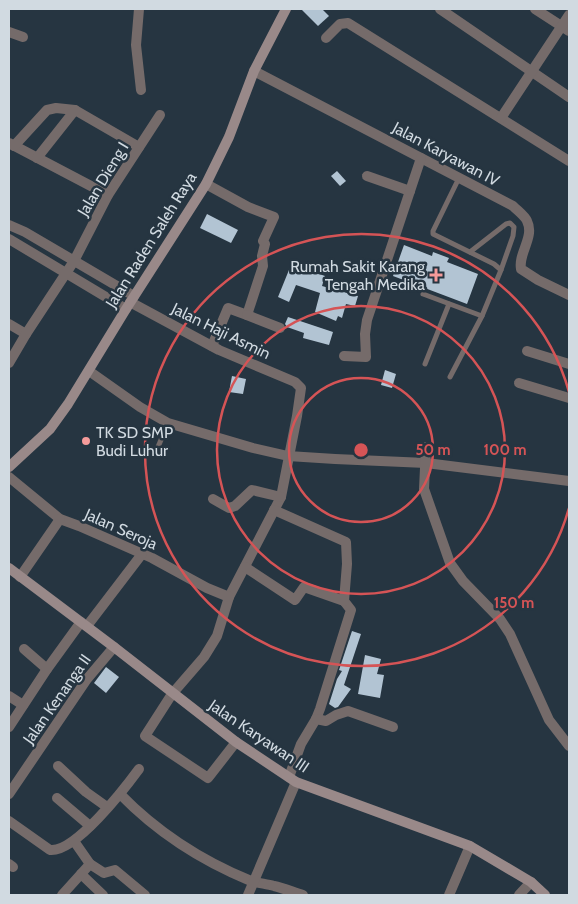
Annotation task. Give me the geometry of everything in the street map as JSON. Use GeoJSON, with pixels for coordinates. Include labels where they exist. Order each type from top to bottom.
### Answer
{"type":"FeatureCollection","features":[{"type":"Feature","properties":{"kind":"street"},"geometry":{"type":"LineString","coordinates":[[139,9],[136,45],[142,90]]}},
{"type":"Feature","properties":{"kind":"street","name":"Jalan Raden Saleh Raya"},"geometry":{"type":"LineString","coordinates":[[9,467],[50,429],[68,404],[130,302],[206,184],[229,138],[254,71],[286,9]]}},
{"type":"Feature","properties":{"kind":"street"},"geometry":{"type":"LineString","coordinates":[[440,9],[569,96]]}},
{"type":"Feature","properties":{"kind":"street"},"geometry":{"type":"LineString","coordinates":[[535,9],[566,28]]}},
{"type":"Feature","properties":{"kind":"street"},"geometry":{"type":"LineString","coordinates":[[501,118],[530,71],[566,28],[569,16]]}},
{"type":"Feature","properties":{"kind":"street"},"geometry":{"type":"LineString","coordinates":[[326,38],[340,24],[348,23],[569,161]]}},
{"type":"Feature","properties":{"kind":"street"},"geometry":{"type":"LineString","coordinates":[[9,32],[24,37]]}},
{"type":"Feature","properties":{"kind":"street","name":"Jalan Karyawan IV"},"geometry":{"type":"LineString","coordinates":[[254,71],[513,206],[527,220],[529,228],[521,260],[521,269],[538,280],[569,295]]}},
{"type":"Feature","properties":{"kind":"street"},"geometry":{"type":"LineString","coordinates":[[108,195],[11,144],[47,110],[56,108],[75,110],[139,147]]}},
{"type":"Feature","properties":{"kind":"street"},"geometry":{"type":"LineString","coordinates":[[37,158],[75,110]]}},
{"type":"Feature","properties":{"kind":"street","name":"Jalan Dieng I"},"geometry":{"type":"LineString","coordinates":[[9,363],[74,260],[108,195],[160,115]]}},
{"type":"Feature","properties":{"kind":"street"},"geometry":{"type":"LineString","coordinates":[[344,356],[366,357],[364,334],[376,288],[422,158]]}},
{"type":"Feature","properties":{"kind":"street"},"geometry":{"type":"LineString","coordinates":[[368,176],[410,191]]}},
{"type":"Feature","properties":{"kind":"street"},"geometry":{"type":"LineString","coordinates":[[206,184],[248,207],[274,218],[263,241],[265,244],[262,256],[263,266],[247,315]]}},
{"type":"Feature","properties":{"kind":"street"},"geometry":{"type":"LineString","coordinates":[[9,225],[74,260],[130,302]]}},
{"type":"Feature","properties":{"kind":"street"},"geometry":{"type":"LineString","coordinates":[[9,239],[66,273],[130,302]]}},
{"type":"Feature","properties":{"kind":"street","name":"Jalan Haji Asmin"},"geometry":{"type":"LineString","coordinates":[[130,302],[212,346],[300,385],[301,391],[297,416],[288,456]]}},
{"type":"Feature","properties":{"kind":"street"},"geometry":{"type":"LineString","coordinates":[[212,346],[228,308],[280,328]]}},
{"type":"Feature","properties":{"kind":"street"},"geometry":{"type":"LineString","coordinates":[[9,324],[26,334]]}},
{"type":"Feature","properties":{"kind":"street"},"geometry":{"type":"LineString","coordinates":[[527,351],[569,364]]}},
{"type":"Feature","properties":{"kind":"street"},"geometry":{"type":"LineString","coordinates":[[89,371],[140,407],[168,423],[253,448],[288,456],[426,463],[569,482]]}},
{"type":"Feature","properties":{"kind":"street"},"geometry":{"type":"LineString","coordinates":[[519,383],[569,398]]}},
{"type":"Feature","properties":{"kind":"street"},"geometry":{"type":"LineString","coordinates":[[426,447],[424,489],[450,563],[462,580],[500,618],[510,634],[549,720],[569,746]]}},
{"type":"Feature","properties":{"kind":"street"},"geometry":{"type":"LineString","coordinates":[[236,742],[208,778],[145,736],[172,694],[204,657],[217,636],[230,597],[281,497],[288,456]]}},
{"type":"Feature","properties":{"kind":"street","name":"Jalan Seroja"},"geometry":{"type":"LineString","coordinates":[[9,477],[60,519],[142,554],[207,588],[230,597]]}},
{"type":"Feature","properties":{"kind":"street"},"geometry":{"type":"LineString","coordinates":[[213,499],[229,508],[235,506],[252,490],[281,497]]}},
{"type":"Feature","properties":{"kind":"street"},"geometry":{"type":"LineString","coordinates":[[274,510],[347,544],[344,601]]}},
{"type":"Feature","properties":{"kind":"street"},"geometry":{"type":"LineString","coordinates":[[20,577],[60,519]]}},
{"type":"Feature","properties":{"kind":"street"},"geometry":{"type":"LineString","coordinates":[[9,727],[47,668],[142,554]]}},
{"type":"Feature","properties":{"kind":"street"},"geometry":{"type":"LineString","coordinates":[[245,567],[295,600],[304,587],[344,601],[351,610],[316,719],[300,744],[292,779],[248,895]]}},
{"type":"Feature","properties":{"kind":"street","name":"Jalan Karyawan III"},"geometry":{"type":"LineString","coordinates":[[9,568],[236,742],[292,779],[470,846],[531,882],[545,895]]}},
{"type":"Feature","properties":{"kind":"street","name":"Jalan Kenanga II"},"geometry":{"type":"LineString","coordinates":[[9,794],[87,679],[114,647]]}},
{"type":"Feature","properties":{"kind":"street"},"geometry":{"type":"LineString","coordinates":[[24,649],[47,668]]}},
{"type":"Feature","properties":{"kind":"street"},"geometry":{"type":"LineString","coordinates":[[9,696],[23,705]]}},
{"type":"Feature","properties":{"kind":"street"},"geometry":{"type":"LineString","coordinates":[[316,719],[326,721],[348,711],[393,727]]}},
{"type":"Feature","properties":{"kind":"street"},"geometry":{"type":"LineString","coordinates":[[58,766],[86,792],[107,807]]}},
{"type":"Feature","properties":{"kind":"street"},"geometry":{"type":"LineString","coordinates":[[9,821],[50,850],[56,850],[74,841],[90,826],[120,794],[139,769]]}},
{"type":"Feature","properties":{"kind":"street"},"geometry":{"type":"LineString","coordinates":[[120,794],[137,812],[174,840],[209,862],[253,881],[303,895]]}},
{"type":"Feature","properties":{"kind":"street"},"geometry":{"type":"LineString","coordinates":[[56,798],[90,826]]}},
{"type":"Feature","properties":{"kind":"street"},"geometry":{"type":"LineString","coordinates":[[74,841],[90,864],[104,873],[114,870],[145,895]]}},
{"type":"Feature","properties":{"kind":"street"},"geometry":{"type":"LineString","coordinates":[[449,895],[470,846]]}},
{"type":"Feature","properties":{"kind":"street"},"geometry":{"type":"LineString","coordinates":[[62,895],[90,864]]}},
{"type":"Feature","properties":{"kind":"street"},"geometry":{"type":"LineString","coordinates":[[82,874],[103,895]]}},
{"type":"Feature","properties":{"kind":"street"},"geometry":{"type":"LineString","coordinates":[[519,895],[531,882]]}},
{"type":"Feature","properties":{"kind":"lane"},"geometry":{"type":"LineString","coordinates":[[459,178],[433,234],[494,264],[501,270]]}},
{"type":"Feature","properties":{"kind":"lane"},"geometry":{"type":"LineString","coordinates":[[450,376],[482,316],[501,270],[513,236],[514,227],[510,223],[506,224],[470,252]]}},
{"type":"Feature","properties":{"kind":"lane"},"geometry":{"type":"LineString","coordinates":[[423,294],[482,316]]}},
{"type":"Feature","properties":{"kind":"lane"},"geometry":{"type":"LineString","coordinates":[[424,364],[449,304]]}},
{"type":"Feature","properties":{"kind":"lane"},"geometry":{"type":"LineString","coordinates":[[158,447],[168,423]]}},
{"type":"Feature","properties":{"kind":"building"},"geometry":{"type":"Polygon","coordinates":[[[301,9],[322,9],[329,16],[318,26],[301,9]]]}},
{"type":"Feature","properties":{"kind":"building"},"geometry":{"type":"Polygon","coordinates":[[[337,171],[346,181],[340,186],[331,176],[337,171]]]}},
{"type":"Feature","properties":{"kind":"building"},"geometry":{"type":"Polygon","coordinates":[[[207,214],[238,230],[231,243],[200,228],[207,214]]]}},
{"type":"Feature","properties":{"kind":"building","name":"Rumah Sakit Karang Tengah Medika"},"geometry":{"type":"Polygon","coordinates":[[[404,245],[432,256],[433,252],[449,258],[447,262],[478,274],[467,304],[393,276],[404,245]]]}},
{"type":"Feature","properties":{"kind":"building"},"geometry":{"type":"Polygon","coordinates":[[[291,265],[307,272],[308,270],[325,276],[322,286],[358,296],[355,306],[346,304],[342,318],[338,316],[336,321],[315,312],[320,293],[296,285],[289,302],[278,297],[291,265]]]}},
{"type":"Feature","properties":{"kind":"building"},"geometry":{"type":"Polygon","coordinates":[[[288,317],[333,332],[329,345],[303,338],[304,333],[287,327],[285,324],[288,317]]]}},
{"type":"Feature","properties":{"kind":"building"},"geometry":{"type":"Polygon","coordinates":[[[385,370],[396,374],[392,388],[381,385],[385,370]]]}},
{"type":"Feature","properties":{"kind":"building"},"geometry":{"type":"Polygon","coordinates":[[[232,376],[246,379],[243,394],[229,392],[232,376]]]}},
{"type":"Feature","properties":{"kind":"building"},"geometry":{"type":"Polygon","coordinates":[[[352,631],[361,634],[344,685],[351,689],[338,707],[335,708],[329,704],[337,679],[342,671],[339,670],[352,631]]]}},
{"type":"Feature","properties":{"kind":"building"},"geometry":{"type":"Polygon","coordinates":[[[365,655],[381,659],[377,674],[384,675],[380,698],[358,694],[365,655]]]}},
{"type":"Feature","properties":{"kind":"building"},"geometry":{"type":"Polygon","coordinates":[[[106,667],[119,677],[106,693],[94,683],[106,667]]]}},
{"type":"Feature","properties":{"kind":"place","name":"Rumah Sakit Karang Tengah Medika"},"geometry":{"type":"Point","coordinates":[436,275]}},
{"type":"Feature","properties":{"kind":"place","name":"TK SD SMP Budi Luhur"},"geometry":{"type":"Point","coordinates":[86,441]}}]}
